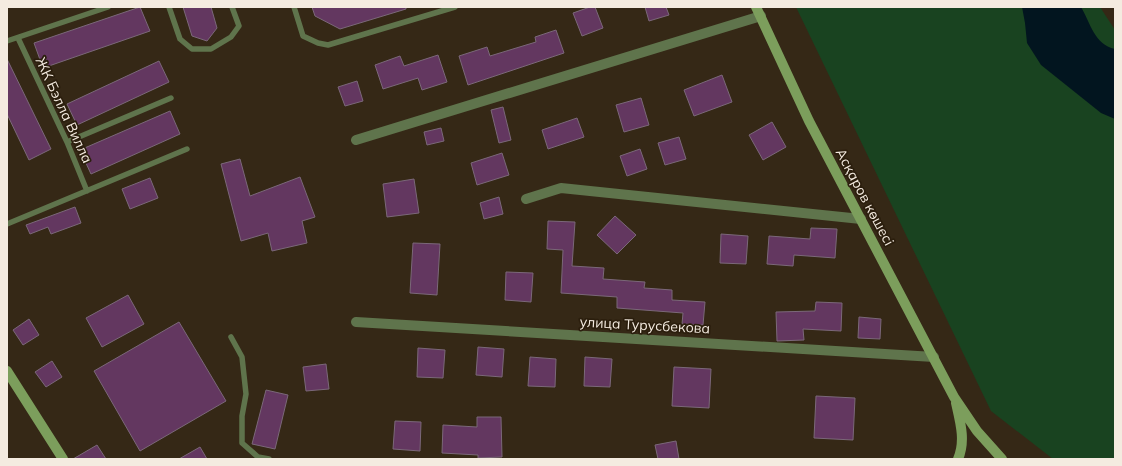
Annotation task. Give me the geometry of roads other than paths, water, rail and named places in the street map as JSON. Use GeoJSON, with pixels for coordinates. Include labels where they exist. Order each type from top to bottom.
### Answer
{"type":"FeatureCollection","features":[{"type":"Feature","properties":{"kind":"street"},"geometry":{"type":"LineString","coordinates":[[356,140],[758,11]]}},
{"type":"Feature","properties":{"kind":"street","name":"Асқаров көшесі"},"geometry":{"type":"LineString","coordinates":[[758,11],[809,121],[954,397]]}},
{"type":"Feature","properties":{"kind":"street"},"geometry":{"type":"LineString","coordinates":[[526,199],[561,188],[861,219]]}},
{"type":"Feature","properties":{"kind":"street","name":"улица Турусбекова"},"geometry":{"type":"LineString","coordinates":[[356,322],[934,357]]}},
{"type":"Feature","properties":{"kind":"street"},"geometry":{"type":"LineString","coordinates":[[7,371],[63,459]]}},
{"type":"Feature","properties":{"kind":"street"},"geometry":{"type":"LineString","coordinates":[[954,397],[962,430],[958,459]]}},
{"type":"Feature","properties":{"kind":"street"},"geometry":{"type":"LineString","coordinates":[[954,397],[977,431],[1002,459]]}},
{"type":"Feature","properties":{"kind":"lane"},"geometry":{"type":"LineString","coordinates":[[7,41],[108,7]]}},
{"type":"Feature","properties":{"kind":"lane"},"geometry":{"type":"LineString","coordinates":[[169,7],[180,39],[192,49],[211,49],[231,37],[239,26],[232,7]]}},
{"type":"Feature","properties":{"kind":"lane"},"geometry":{"type":"LineString","coordinates":[[294,7],[303,36],[318,44],[328,45],[455,7]]}},
{"type":"Feature","properties":{"kind":"lane","name":"ЖК Бэлла Вилла"},"geometry":{"type":"LineString","coordinates":[[18,38],[67,142],[87,191]]}},
{"type":"Feature","properties":{"kind":"lane"},"geometry":{"type":"LineString","coordinates":[[67,142],[171,98]]}},
{"type":"Feature","properties":{"kind":"lane"},"geometry":{"type":"LineString","coordinates":[[7,224],[187,149]]}},
{"type":"Feature","properties":{"kind":"lane"},"geometry":{"type":"LineString","coordinates":[[231,337],[242,357],[246,394],[242,416],[242,442],[258,457],[269,459]]}},
{"type":"Feature","properties":{"kind":"water"},"geometry":{"type":"Polygon","coordinates":[[[1022,7],[1081,7],[1094,32],[1102,43],[1115,49],[1115,119],[1101,113],[1041,65],[1027,43],[1022,7]]]}}]}
